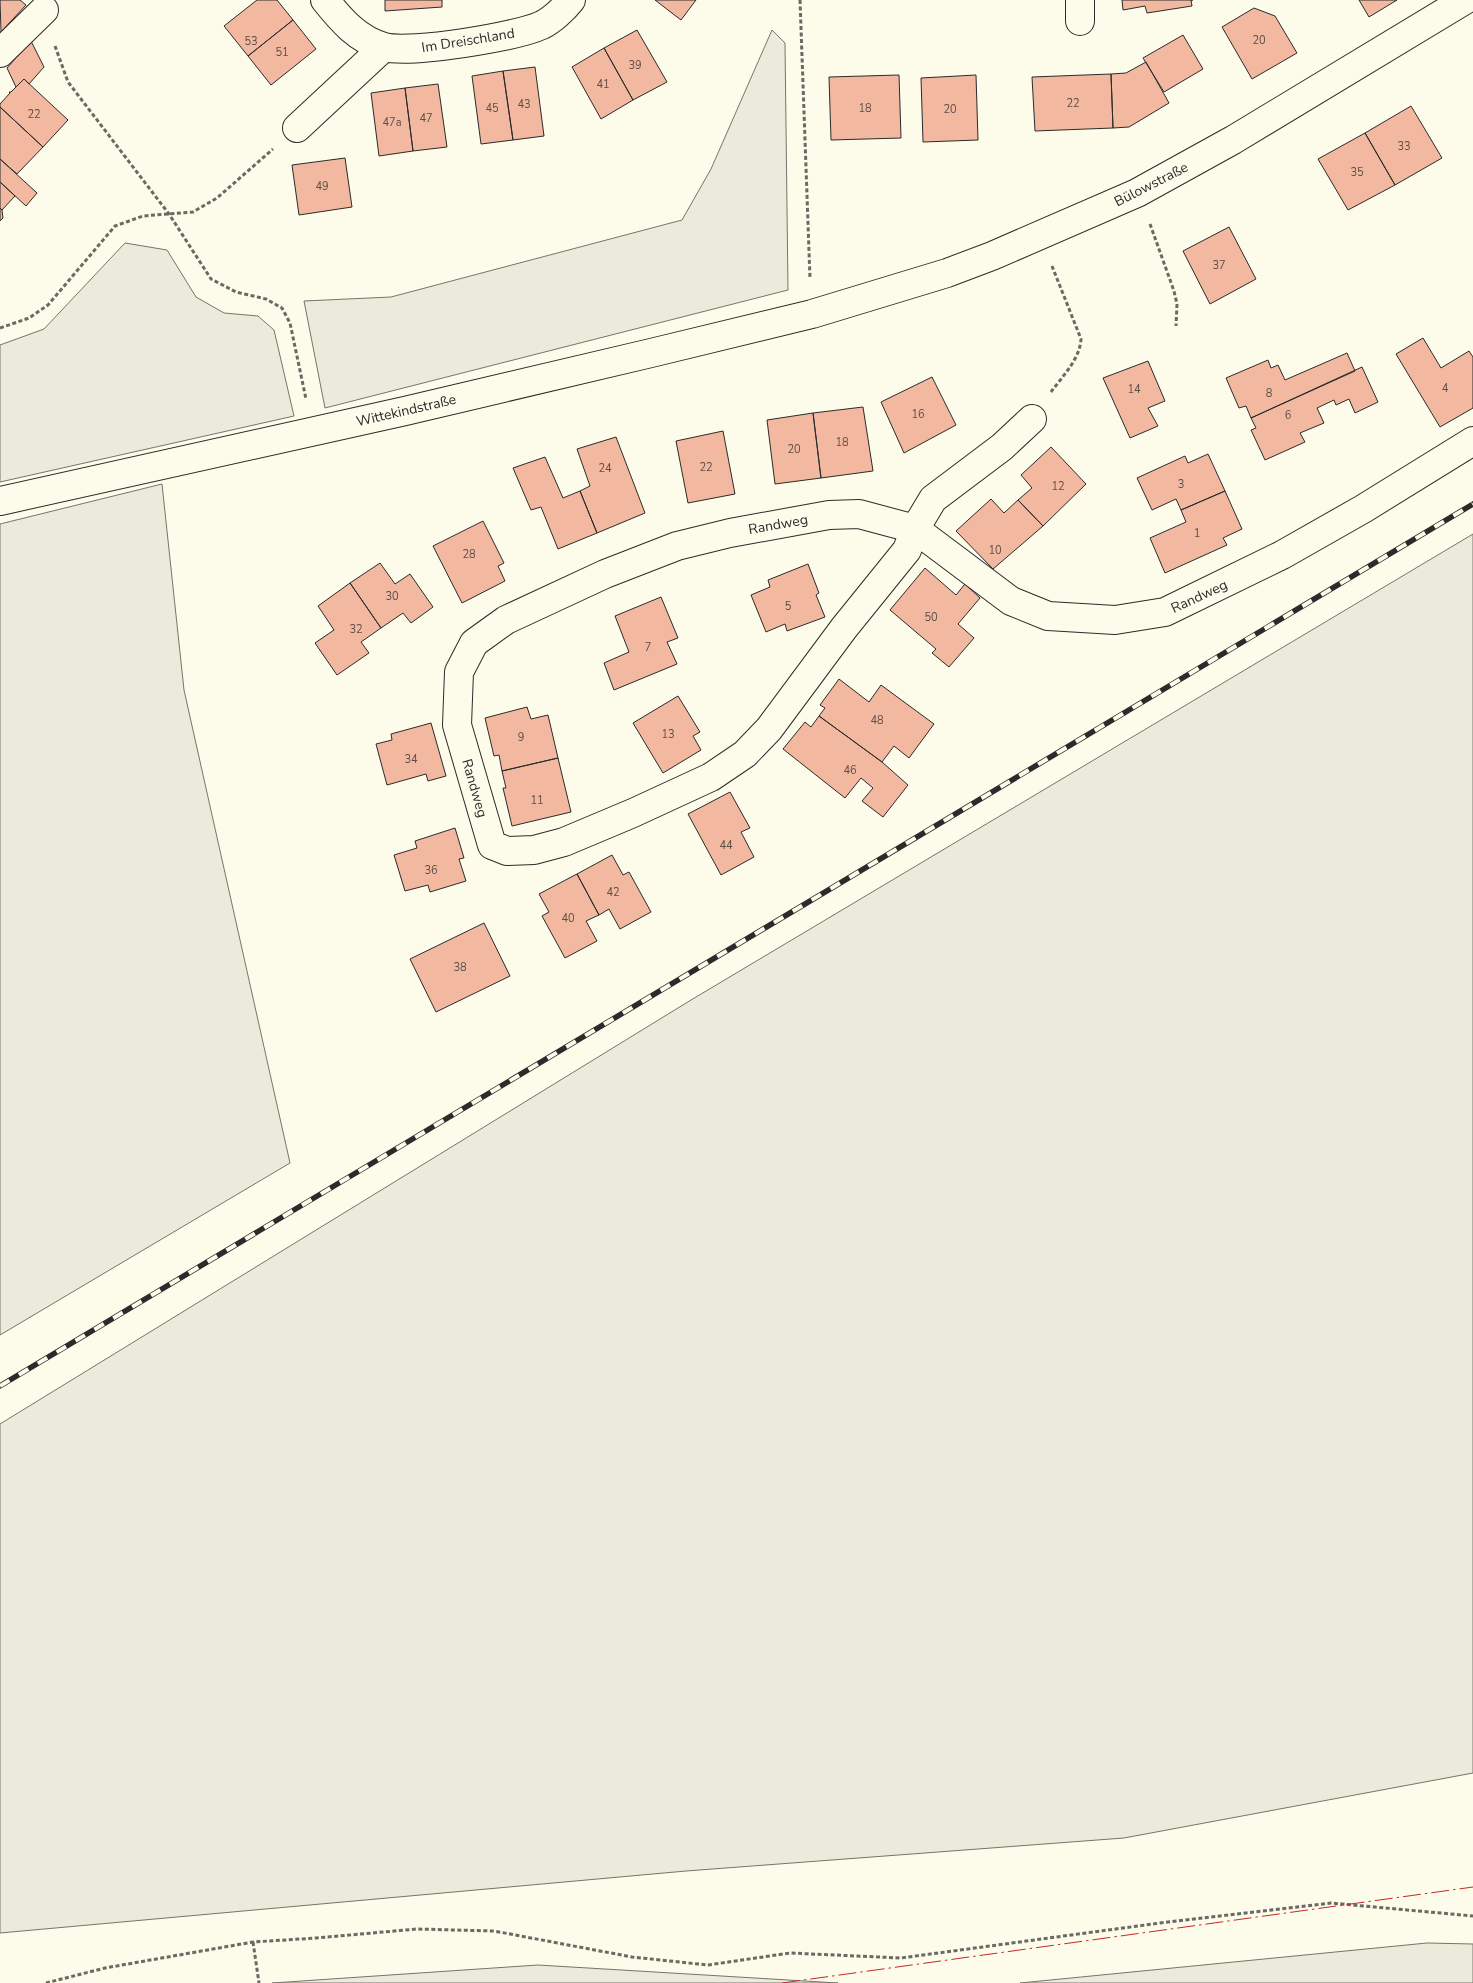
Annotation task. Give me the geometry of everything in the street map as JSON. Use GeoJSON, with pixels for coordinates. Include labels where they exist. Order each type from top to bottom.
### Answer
{"type":"FeatureCollection","features":[{"type":"Feature","properties":{"kind":"street","name":"Im Dreischland"},"geometry":{"type":"LineString","coordinates":[[325,0],[341,19],[362,38],[384,47],[410,49],[516,34],[543,24],[571,0]]}},
{"type":"Feature","properties":{"kind":"street","name":"Bülowstraße"},"geometry":{"type":"LineString","coordinates":[[812,314],[946,273],[1137,193],[1241,135],[1465,0]]}},
{"type":"Feature","properties":{"kind":"street"},"geometry":{"type":"LineString","coordinates":[[0,53],[44,10]]}},
{"type":"Feature","properties":{"kind":"street"},"geometry":{"type":"LineString","coordinates":[[297,128],[384,47]]}},
{"type":"Feature","properties":{"kind":"street","name":"Wittekindstraße"},"geometry":{"type":"LineString","coordinates":[[0,501],[405,411],[812,314]]}},
{"type":"Feature","properties":{"kind":"street","name":"Randweg"},"geometry":{"type":"LineString","coordinates":[[1032,419],[1002,447],[933,499],[915,529],[908,550],[844,628],[769,729],[745,754],[711,777],[564,842],[534,850],[507,851],[492,845],[457,725],[459,672],[474,643],[506,620],[605,574],[677,546],[730,533],[829,515],[859,514],[915,529],[1011,601],[1048,616],[1115,620],[1165,612],[1282,555],[1364,509],[1473,441]]}},
{"type":"Feature","properties":{"kind":"path"},"geometry":{"type":"LineString","coordinates":[[800,0],[807,228],[812,314]]}},
{"type":"Feature","properties":{"kind":"path"},"geometry":{"type":"LineString","coordinates":[[44,10],[68,82],[169,214],[211,279],[236,292],[266,299],[282,308],[290,323],[312,431]]}},
{"type":"Feature","properties":{"kind":"path"},"geometry":{"type":"LineString","coordinates":[[0,328],[29,318],[48,305],[115,226],[143,216],[193,212],[217,198],[297,128]]}},
{"type":"Feature","properties":{"kind":"path"},"geometry":{"type":"LineString","coordinates":[[1137,193],[1174,291],[1176,326]]}},
{"type":"Feature","properties":{"kind":"path"},"geometry":{"type":"LineString","coordinates":[[1032,419],[1036,409],[1070,366],[1081,348],[1081,339],[1040,235]]}},
{"type":"Feature","properties":{"kind":"path"},"geometry":{"type":"LineString","coordinates":[[46,1983],[105,1968],[253,1942],[416,1929],[494,1931],[632,1957],[708,1965],[790,1953],[901,1958],[1160,1923],[1331,1903],[1473,1916]]}},
{"type":"Feature","properties":{"kind":"path"},"geometry":{"type":"LineString","coordinates":[[253,1942],[259,1983]]}},
{"type":"Feature","properties":{"kind":"shaded area"},"geometry":{"type":"Polygon","coordinates":[[[772,30],[785,43],[788,290],[325,408],[304,301],[391,297],[682,220],[711,169],[772,30]]]}},
{"type":"Feature","properties":{"kind":"shaded area"},"geometry":{"type":"Polygon","coordinates":[[[125,243],[167,250],[196,297],[224,313],[258,316],[274,330],[294,416],[0,482],[0,345],[44,329],[125,243]]]}},
{"type":"Feature","properties":{"kind":"shaded area"},"geometry":{"type":"Polygon","coordinates":[[[162,484],[184,690],[290,1163],[0,1335],[0,524],[162,484]]]}},
{"type":"Feature","properties":{"kind":"shaded area"},"geometry":{"type":"Polygon","coordinates":[[[1473,534],[1473,1773],[1124,1838],[686,1871],[0,1933],[0,1424],[691,1000],[1473,534]]]}},
{"type":"Feature","properties":{"kind":"shaded area"},"geometry":{"type":"Polygon","coordinates":[[[1427,1943],[1473,1944],[1473,1983],[1020,1983],[1427,1943]]]}},
{"type":"Feature","properties":{"kind":"shaded area"},"geometry":{"type":"Polygon","coordinates":[[[538,1965],[838,1983],[272,1983],[538,1965]]]}},
{"type":"Feature","properties":{"kind":"building"},"geometry":{"type":"Polygon","coordinates":[[[0,0],[20,0],[26,5],[1,32],[0,0]]]}},
{"type":"Feature","properties":{"kind":"building"},"geometry":{"type":"Polygon","coordinates":[[[257,0],[277,0],[293,20],[248,56],[224,26],[257,0]]]}},
{"type":"Feature","properties":{"kind":"building"},"geometry":{"type":"Polygon","coordinates":[[[385,0],[442,0],[442,7],[385,11],[385,0]]]}},
{"type":"Feature","properties":{"kind":"building"},"geometry":{"type":"Polygon","coordinates":[[[655,0],[696,0],[681,20],[655,0]]]}},
{"type":"Feature","properties":{"kind":"building"},"geometry":{"type":"Polygon","coordinates":[[[1122,0],[1191,0],[1192,6],[1147,13],[1145,6],[1123,10],[1122,0]]]}},
{"type":"Feature","properties":{"kind":"building"},"geometry":{"type":"Polygon","coordinates":[[[1359,0],[1397,0],[1369,17],[1359,0]]]}},
{"type":"Feature","properties":{"kind":"building"},"geometry":{"type":"Polygon","coordinates":[[[1254,8],[1275,16],[1297,53],[1252,79],[1222,27],[1254,8]]]}},
{"type":"Feature","properties":{"kind":"building"},"geometry":{"type":"Polygon","coordinates":[[[293,20],[316,49],[271,85],[248,56],[293,20]]]}},
{"type":"Feature","properties":{"kind":"building"},"geometry":{"type":"Polygon","coordinates":[[[637,30],[667,82],[633,100],[604,48],[637,30]]]}},
{"type":"Feature","properties":{"kind":"building"},"geometry":{"type":"Polygon","coordinates":[[[1183,35],[1203,69],[1164,92],[1143,58],[1183,35]]]}},
{"type":"Feature","properties":{"kind":"building"},"geometry":{"type":"Polygon","coordinates":[[[31,41],[44,67],[29,84],[24,79],[16,87],[7,68],[31,41]]]}},
{"type":"Feature","properties":{"kind":"building"},"geometry":{"type":"Polygon","coordinates":[[[604,48],[633,100],[601,119],[572,67],[604,48]]]}},
{"type":"Feature","properties":{"kind":"building"},"geometry":{"type":"Polygon","coordinates":[[[1146,62],[1169,103],[1129,127],[1113,128],[1111,74],[1126,73],[1146,62]]]}},
{"type":"Feature","properties":{"kind":"building"},"geometry":{"type":"Polygon","coordinates":[[[535,67],[544,136],[513,140],[503,71],[535,67]]]}},
{"type":"Feature","properties":{"kind":"building"},"geometry":{"type":"Polygon","coordinates":[[[503,71],[513,140],[481,144],[472,76],[503,71]]]}},
{"type":"Feature","properties":{"kind":"building"},"geometry":{"type":"Polygon","coordinates":[[[1111,74],[1113,128],[1035,131],[1032,77],[1111,74]]]}},
{"type":"Feature","properties":{"kind":"building"},"geometry":{"type":"Polygon","coordinates":[[[899,75],[901,138],[831,140],[829,77],[899,75]]]}},
{"type":"Feature","properties":{"kind":"building"},"geometry":{"type":"Polygon","coordinates":[[[976,75],[978,140],[923,142],[921,78],[976,75]]]}},
{"type":"Feature","properties":{"kind":"building"},"geometry":{"type":"Polygon","coordinates":[[[24,79],[68,120],[43,147],[0,107],[0,104],[9,92],[24,79]]]}},
{"type":"Feature","properties":{"kind":"building"},"geometry":{"type":"Polygon","coordinates":[[[438,84],[447,147],[413,151],[405,88],[438,84]]]}},
{"type":"Feature","properties":{"kind":"building"},"geometry":{"type":"Polygon","coordinates":[[[405,88],[413,151],[379,156],[371,93],[405,88]]]}},
{"type":"Feature","properties":{"kind":"building"},"geometry":{"type":"Polygon","coordinates":[[[1411,106],[1442,158],[1395,185],[1365,133],[1411,106]]]}},
{"type":"Feature","properties":{"kind":"building"},"geometry":{"type":"Polygon","coordinates":[[[0,107],[43,147],[17,174],[0,159],[0,107]]]}},
{"type":"Feature","properties":{"kind":"building"},"geometry":{"type":"Polygon","coordinates":[[[1365,133],[1395,185],[1348,210],[1318,159],[1365,133]]]}},
{"type":"Feature","properties":{"kind":"building"},"geometry":{"type":"Polygon","coordinates":[[[345,158],[352,207],[299,215],[292,165],[345,158]]]}},
{"type":"Feature","properties":{"kind":"building"},"geometry":{"type":"Polygon","coordinates":[[[0,159],[37,193],[26,206],[0,182],[0,159]]]}},
{"type":"Feature","properties":{"kind":"building"},"geometry":{"type":"Polygon","coordinates":[[[0,182],[15,196],[2,210],[0,208],[0,182]]]}},
{"type":"Feature","properties":{"kind":"building"},"geometry":{"type":"Polygon","coordinates":[[[0,208],[3,218],[0,221],[0,208]]]}},
{"type":"Feature","properties":{"kind":"building"},"geometry":{"type":"Polygon","coordinates":[[[1229,227],[1256,279],[1210,304],[1183,251],[1229,227]]]}},
{"type":"Feature","properties":{"kind":"building"},"geometry":{"type":"Polygon","coordinates":[[[1423,338],[1441,368],[1469,351],[1473,357],[1473,408],[1440,427],[1396,354],[1423,338]]]}},
{"type":"Feature","properties":{"kind":"building"},"geometry":{"type":"Polygon","coordinates":[[[1347,353],[1355,371],[1251,418],[1246,406],[1239,408],[1226,378],[1268,360],[1271,368],[1278,365],[1285,380],[1347,353]]]}},
{"type":"Feature","properties":{"kind":"building"},"geometry":{"type":"Polygon","coordinates":[[[1148,361],[1165,401],[1148,408],[1158,426],[1130,438],[1103,378],[1148,361]]]}},
{"type":"Feature","properties":{"kind":"building"},"geometry":{"type":"Polygon","coordinates":[[[1362,367],[1378,402],[1355,413],[1349,399],[1336,405],[1334,400],[1317,408],[1324,423],[1300,433],[1305,442],[1265,460],[1251,430],[1256,428],[1251,418],[1362,367]]]}},
{"type":"Feature","properties":{"kind":"building"},"geometry":{"type":"Polygon","coordinates":[[[932,377],[956,425],[904,453],[881,402],[932,377]]]}},
{"type":"Feature","properties":{"kind":"building"},"geometry":{"type":"Polygon","coordinates":[[[863,407],[873,471],[821,478],[813,413],[863,407]]]}},
{"type":"Feature","properties":{"kind":"building"},"geometry":{"type":"Polygon","coordinates":[[[813,413],[821,478],[775,484],[767,420],[813,413]]]}},
{"type":"Feature","properties":{"kind":"building"},"geometry":{"type":"Polygon","coordinates":[[[723,431],[735,494],[688,503],[676,441],[723,431]]]}},
{"type":"Feature","properties":{"kind":"building"},"geometry":{"type":"Polygon","coordinates":[[[616,437],[645,513],[597,533],[580,491],[590,486],[577,449],[616,437]]]}},
{"type":"Feature","properties":{"kind":"building"},"geometry":{"type":"Polygon","coordinates":[[[1051,447],[1086,484],[1043,526],[1018,500],[1032,488],[1021,475],[1051,447]]]}},
{"type":"Feature","properties":{"kind":"building"},"geometry":{"type":"Polygon","coordinates":[[[1208,454],[1225,491],[1181,510],[1176,499],[1152,510],[1137,478],[1185,456],[1188,463],[1208,454]]]}},
{"type":"Feature","properties":{"kind":"building"},"geometry":{"type":"Polygon","coordinates":[[[545,457],[563,498],[580,491],[597,533],[558,549],[541,507],[531,510],[513,468],[545,457]]]}},
{"type":"Feature","properties":{"kind":"building"},"geometry":{"type":"Polygon","coordinates":[[[1225,491],[1242,529],[1223,538],[1227,545],[1165,573],[1150,538],[1186,522],[1181,510],[1225,491]]]}},
{"type":"Feature","properties":{"kind":"building"},"geometry":{"type":"Polygon","coordinates":[[[991,499],[1004,513],[1018,500],[1043,526],[993,569],[956,531],[991,499]]]}},
{"type":"Feature","properties":{"kind":"building"},"geometry":{"type":"Polygon","coordinates":[[[483,521],[504,563],[498,566],[505,581],[462,603],[433,546],[483,521]]]}},
{"type":"Feature","properties":{"kind":"building"},"geometry":{"type":"Polygon","coordinates":[[[380,563],[395,584],[410,574],[433,607],[411,623],[403,613],[381,628],[350,583],[380,563]]]}},
{"type":"Feature","properties":{"kind":"building"},"geometry":{"type":"Polygon","coordinates":[[[808,564],[819,593],[816,595],[825,617],[787,631],[785,624],[766,632],[751,595],[770,587],[768,580],[808,564]]]}},
{"type":"Feature","properties":{"kind":"building"},"geometry":{"type":"Polygon","coordinates":[[[925,568],[956,595],[965,584],[980,598],[958,624],[974,638],[949,667],[932,653],[936,649],[890,610],[925,568]]]}},
{"type":"Feature","properties":{"kind":"building"},"geometry":{"type":"Polygon","coordinates":[[[350,583],[381,628],[361,642],[369,653],[337,675],[315,643],[334,630],[318,606],[350,583]]]}},
{"type":"Feature","properties":{"kind":"building"},"geometry":{"type":"Polygon","coordinates":[[[661,597],[678,638],[667,642],[677,664],[614,690],[604,663],[629,652],[615,616],[661,597]]]}},
{"type":"Feature","properties":{"kind":"building"},"geometry":{"type":"Polygon","coordinates":[[[839,679],[869,702],[881,685],[934,724],[909,758],[894,746],[882,762],[819,716],[825,708],[820,705],[839,679]]]}},
{"type":"Feature","properties":{"kind":"building"},"geometry":{"type":"Polygon","coordinates":[[[678,696],[700,732],[693,736],[701,750],[663,773],[633,723],[678,696]]]}},
{"type":"Feature","properties":{"kind":"building"},"geometry":{"type":"Polygon","coordinates":[[[527,707],[531,719],[548,715],[558,758],[502,771],[499,755],[494,756],[485,718],[527,707]]]}},
{"type":"Feature","properties":{"kind":"building"},"geometry":{"type":"Polygon","coordinates":[[[819,716],[882,762],[908,785],[883,817],[862,801],[873,788],[861,778],[845,798],[783,749],[805,722],[811,727],[819,716]]]}},
{"type":"Feature","properties":{"kind":"building"},"geometry":{"type":"Polygon","coordinates":[[[431,723],[446,776],[428,781],[426,774],[387,785],[376,744],[392,740],[391,734],[431,723]]]}},
{"type":"Feature","properties":{"kind":"building"},"geometry":{"type":"Polygon","coordinates":[[[558,758],[571,812],[512,826],[503,788],[506,788],[502,771],[558,758]]]}},
{"type":"Feature","properties":{"kind":"building"},"geometry":{"type":"Polygon","coordinates":[[[730,792],[750,828],[741,832],[754,857],[721,875],[688,814],[730,792]]]}},
{"type":"Feature","properties":{"kind":"building"},"geometry":{"type":"Polygon","coordinates":[[[455,828],[464,858],[459,859],[466,881],[430,892],[428,885],[405,891],[394,855],[417,848],[415,841],[455,828]]]}},
{"type":"Feature","properties":{"kind":"building"},"geometry":{"type":"Polygon","coordinates":[[[612,855],[623,875],[629,872],[651,912],[620,929],[609,909],[599,915],[577,874],[612,855]]]}},
{"type":"Feature","properties":{"kind":"building"},"geometry":{"type":"Polygon","coordinates":[[[577,874],[599,915],[586,921],[597,941],[565,958],[542,916],[549,912],[539,894],[577,874]]]}},
{"type":"Feature","properties":{"kind":"building"},"geometry":{"type":"Polygon","coordinates":[[[484,923],[510,976],[436,1012],[410,959],[484,923]]]}},
{"type":"Feature","properties":{"kind":"railway"},"geometry":{"type":"LineString","coordinates":[[0,1386],[1473,504]]}},
{"type":"Feature","properties":{"kind":"power"},"geometry":{"type":"LineString","coordinates":[[782,1983],[1473,1887]]}}]}
